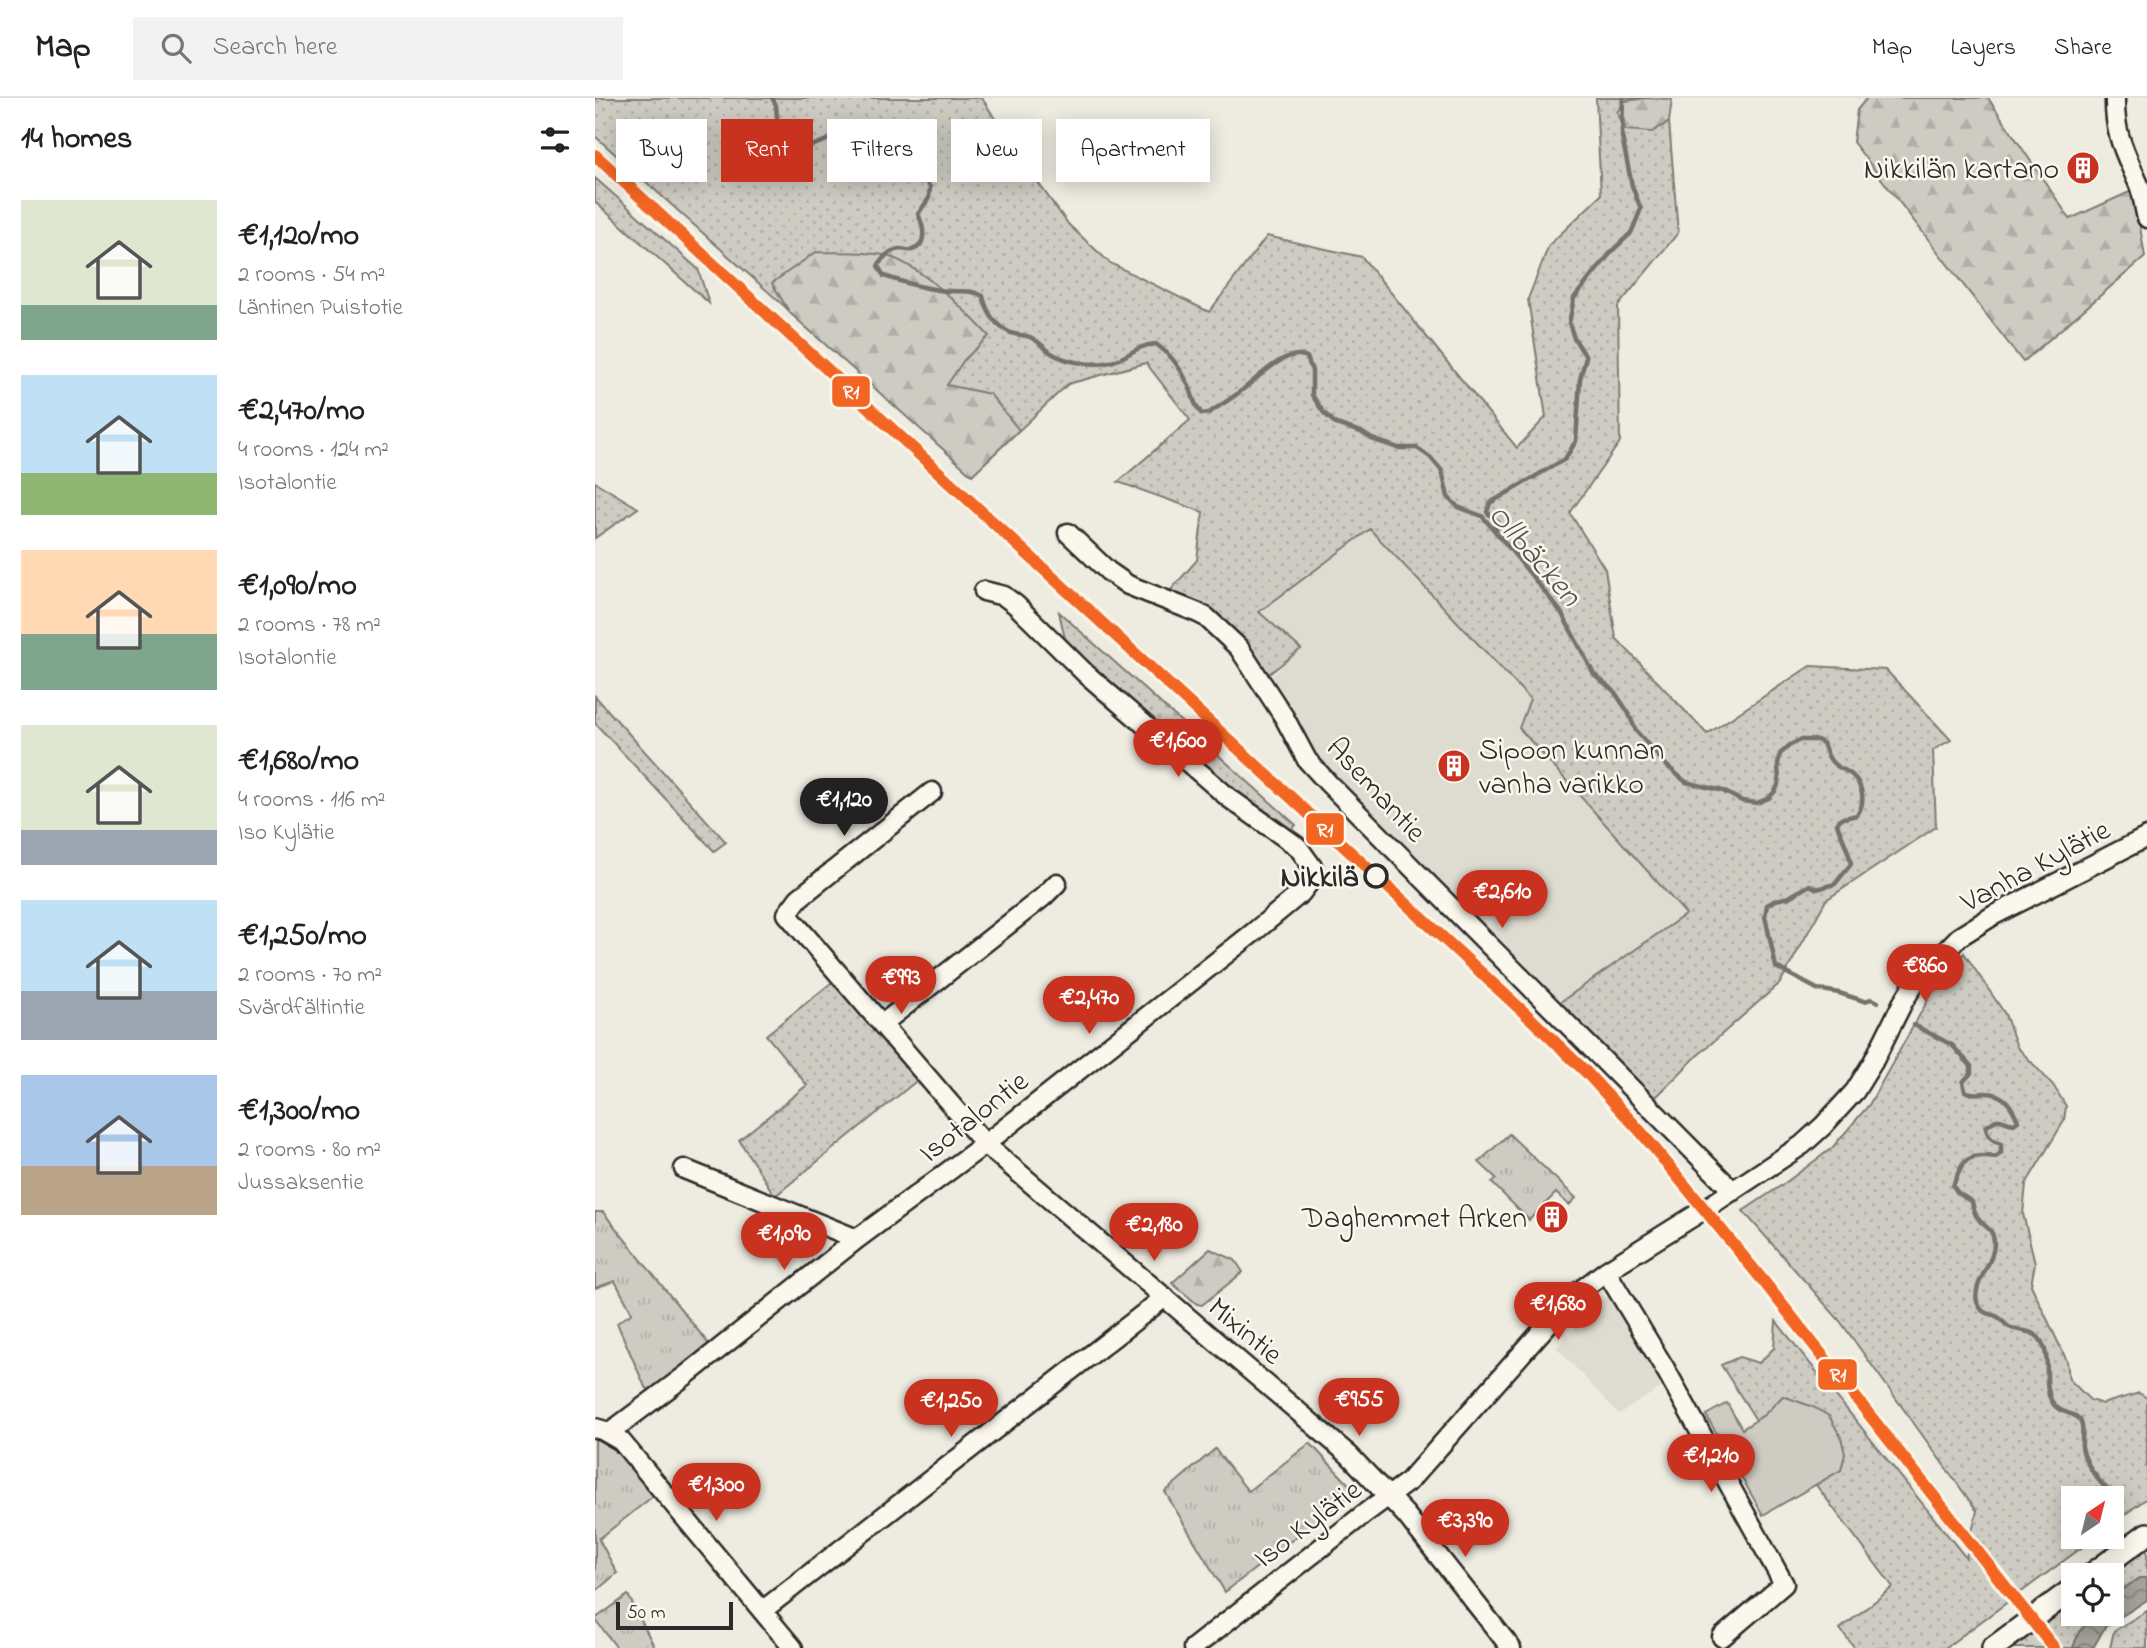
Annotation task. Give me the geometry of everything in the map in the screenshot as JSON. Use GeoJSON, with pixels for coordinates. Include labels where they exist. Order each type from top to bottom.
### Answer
{"type":"FeatureCollection","features":[{"type":"Feature","properties":{"kind":"street"},"geometry":{"type":"LineString","coordinates":[[2115,98],[2116,128],[2123,153],[2140,186],[2147,218]]}},
{"type":"Feature","properties":{"kind":"street","name":"Asemantie"},"geometry":{"type":"LineString","coordinates":[[1067,533],[1108,571],[1128,585],[1206,617],[1239,648],[1314,768],[1733,1191]]}},
{"type":"Feature","properties":{"kind":"street","name":"Isotalontie"},"geometry":{"type":"LineString","coordinates":[[602,1431],[685,1376],[857,1239],[985,1144],[1301,893],[1311,880],[1313,868],[1298,847],[1229,798],[1085,673],[1016,605],[1004,596],[984,591]]}},
{"type":"Feature","properties":{"kind":"street","name":"Mixintie"},"geometry":{"type":"LineString","coordinates":[[932,792],[799,898],[787,914],[985,1144],[1349,1455],[1389,1496],[1511,1648]]}},
{"type":"Feature","properties":{"kind":"street","name":"Vanha Kylätie"},"geometry":{"type":"LineString","coordinates":[[1733,1191],[1802,1145],[1843,1107],[1873,1062],[1916,981],[1959,937],[1994,915],[2147,838]]}},
{"type":"Feature","properties":{"kind":"street"},"geometry":{"type":"LineString","coordinates":[[882,1024],[1023,914],[1057,883]]}},
{"type":"Feature","properties":{"kind":"street"},"geometry":{"type":"LineString","coordinates":[[684,1169],[857,1239]]}},
{"type":"Feature","properties":{"kind":"street","name":"Iso Kylätie"},"geometry":{"type":"LineString","coordinates":[[1193,1648],[1212,1642],[1364,1514],[1409,1481],[1572,1297],[1606,1271],[1733,1191]]}},
{"type":"Feature","properties":{"kind":"street"},"geometry":{"type":"LineString","coordinates":[[1606,1271],[1667,1372],[1784,1584],[1722,1637]]}},
{"type":"Feature","properties":{"kind":"street"},"geometry":{"type":"LineString","coordinates":[[762,1611],[1164,1297]]}},
{"type":"Feature","properties":{"kind":"street"},"geometry":{"type":"LineString","coordinates":[[602,1431],[621,1440],[793,1648]]}},
{"type":"Feature","properties":{"kind":"street"},"geometry":{"type":"LineString","coordinates":[[2107,1563],[2147,1534]]}},
{"type":"Feature","properties":{"kind":"street"},"geometry":{"type":"LineString","coordinates":[[1993,1648],[2061,1598]]}},
{"type":"Feature","properties":{"kind":"shaded area"},"geometry":{"type":"Polygon","coordinates":[[[1370,528],[1530,699],[1519,728],[1686,914],[1562,1001],[1316,757],[1269,679],[1300,649],[1259,612],[1370,528]]]}},
{"type":"Feature","properties":{"kind":"shaded area"},"geometry":{"type":"Polygon","coordinates":[[[1611,1295],[1665,1385],[1619,1414],[1557,1348],[1600,1299],[1611,1295]]]}},
{"type":"Feature","properties":{"kind":"green space"},"geometry":{"type":"Polygon","coordinates":[[[595,98],[982,98],[995,119],[951,119],[951,182],[1038,182],[1069,225],[1110,263],[1209,312],[1267,236],[1362,257],[1517,448],[1546,417],[1528,299],[1549,245],[1601,195],[1596,98],[1647,98],[1625,101],[1664,126],[1669,122],[1678,233],[1618,306],[1620,442],[1570,513],[1605,569],[1616,638],[1707,734],[1810,666],[1886,670],[1951,740],[1933,750],[1936,827],[1826,900],[1780,983],[1697,1056],[1648,1105],[1552,1008],[1686,914],[1519,728],[1530,699],[1370,529],[1259,612],[1301,649],[1260,681],[1239,648],[1163,599],[1197,560],[1203,512],[1118,482],[1190,420],[1146,363],[1068,384],[972,475],[646,182],[707,182],[707,119],[616,119],[616,155],[595,136],[595,98]]]}},
{"type":"Feature","properties":{"kind":"green space"},"geometry":{"type":"Polygon","coordinates":[[[1867,98],[1988,98],[2070,219],[2134,190],[2145,257],[2023,362],[1853,142],[1857,110],[1867,98]]]}},
{"type":"Feature","properties":{"kind":"green space"},"geometry":{"type":"Polygon","coordinates":[[[1672,99],[1669,122],[1652,132],[1626,130],[1617,112],[1625,101],[1672,99]]]}},
{"type":"Feature","properties":{"kind":"green space"},"geometry":{"type":"Polygon","coordinates":[[[595,178],[698,269],[709,303],[595,202],[595,178]]]}},
{"type":"Feature","properties":{"kind":"green space"},"geometry":{"type":"Polygon","coordinates":[[[816,252],[870,253],[900,261],[942,290],[989,336],[964,360],[947,385],[990,394],[1019,430],[972,475],[790,313],[772,283],[816,252]]]}},
{"type":"Feature","properties":{"kind":"green space"},"geometry":{"type":"Polygon","coordinates":[[[595,482],[638,508],[595,538],[595,482]]]}},
{"type":"Feature","properties":{"kind":"green space"},"geometry":{"type":"Polygon","coordinates":[[[1059,612],[1296,825],[1288,833],[1231,793],[1096,674],[1066,643],[1059,612]]]}},
{"type":"Feature","properties":{"kind":"green space"},"geometry":{"type":"Polygon","coordinates":[[[595,696],[726,842],[714,851],[595,723],[595,696]]]}},
{"type":"Feature","properties":{"kind":"green space"},"geometry":{"type":"Polygon","coordinates":[[[1964,953],[2005,1014],[2017,1047],[2053,1085],[2066,1106],[2064,1121],[2026,1184],[2023,1214],[2035,1263],[2031,1285],[2067,1361],[2069,1379],[2090,1400],[2102,1404],[2139,1393],[2147,1398],[2147,1498],[2125,1514],[2125,1486],[2061,1486],[2061,1549],[2080,1549],[1945,1648],[1855,1648],[1840,1629],[1893,1587],[1816,1485],[1841,1469],[1764,1415],[1756,1420],[1721,1365],[1739,1357],[1759,1363],[1774,1348],[1776,1321],[1966,1558],[1977,1511],[1840,1321],[1743,1211],[1832,1148],[1869,1105],[1937,984],[1964,953]]]}},
{"type":"Feature","properties":{"kind":"green space"},"geometry":{"type":"Polygon","coordinates":[[[840,976],[925,1074],[775,1196],[739,1140],[807,1085],[766,1035],[840,976]]]}},
{"type":"Feature","properties":{"kind":"green space"},"geometry":{"type":"Polygon","coordinates":[[[1509,1134],[1576,1198],[1569,1205],[1556,1193],[1529,1220],[1492,1183],[1496,1178],[1479,1162],[1509,1134]]]}},
{"type":"Feature","properties":{"kind":"green space"},"geometry":{"type":"Polygon","coordinates":[[[595,1212],[603,1212],[712,1348],[659,1395],[645,1387],[617,1323],[632,1313],[615,1281],[595,1288],[595,1212]]]}},
{"type":"Feature","properties":{"kind":"green space"},"geometry":{"type":"Polygon","coordinates":[[[1210,1249],[1235,1260],[1243,1272],[1202,1305],[1197,1304],[1172,1283],[1210,1249]]]}},
{"type":"Feature","properties":{"kind":"green space"},"geometry":{"type":"Polygon","coordinates":[[[1783,1396],[1829,1416],[1841,1437],[1845,1454],[1841,1470],[1763,1515],[1706,1415],[1727,1403],[1742,1429],[1764,1415],[1783,1396]]]}},
{"type":"Feature","properties":{"kind":"green space"},"geometry":{"type":"Polygon","coordinates":[[[595,1430],[662,1489],[599,1539],[617,1573],[595,1592],[595,1430]]]}},
{"type":"Feature","properties":{"kind":"green space"},"geometry":{"type":"Polygon","coordinates":[[[1310,1443],[1355,1491],[1225,1592],[1165,1492],[1215,1449],[1248,1491],[1310,1443]]]}},
{"type":"Feature","properties":{"kind":"green space"},"geometry":{"type":"Polygon","coordinates":[[[2147,1534],[2147,1578],[2139,1578],[2124,1589],[2124,1563],[2107,1563],[2147,1534]]]}},
{"type":"Feature","properties":{"kind":"green space"},"geometry":{"type":"Polygon","coordinates":[[[628,1595],[655,1648],[617,1648],[595,1619],[628,1595]]]}},
{"type":"Feature","properties":{"kind":"green space"},"geometry":{"type":"Polygon","coordinates":[[[2061,1598],[2061,1626],[2085,1626],[2079,1632],[2073,1648],[1993,1648],[2061,1598]]]}},
{"type":"Feature","properties":{"kind":"green space"},"geometry":{"type":"Polygon","coordinates":[[[2147,1611],[2147,1648],[2110,1648],[2114,1631],[2147,1611]]]}},
{"type":"Feature","properties":{"kind":"water"},"geometry":{"type":"Polygon","coordinates":[[[2139,1578],[2147,1578],[2147,1600],[2124,1615],[2124,1589],[2139,1578]]]}},
{"type":"Feature","properties":{"kind":"water"},"geometry":{"type":"Polygon","coordinates":[[[2085,1626],[2107,1626],[2093,1648],[2073,1648],[2079,1632],[2085,1626]]]}},
{"type":"Feature","properties":{"kind":"waterway","name":"Ollbäcken"},"geometry":{"type":"LineString","coordinates":[[772,98],[776,105],[778,131],[791,143],[806,148],[853,130],[876,143],[930,187],[929,198],[918,214],[923,228],[921,244],[912,250],[900,249],[887,254],[878,266],[884,276],[925,288],[979,294],[983,296],[989,313],[1000,327],[1032,338],[1053,354],[1074,362],[1111,362],[1156,344],[1178,367],[1202,414],[1209,413],[1229,400],[1281,360],[1290,356],[1307,357],[1312,371],[1312,395],[1324,413],[1336,424],[1398,448],[1417,448],[1430,457],[1442,471],[1448,497],[1458,507],[1482,516],[1506,544],[1561,612],[1594,674],[1614,691],[1628,712],[1636,731],[1667,766],[1686,782],[1723,791],[1742,801],[1757,803],[1769,798],[1776,790],[1780,754],[1800,740],[1817,740],[1823,743],[1831,761],[1852,775],[1861,789],[1862,805],[1857,815],[1840,819],[1837,824],[1851,864],[1835,884],[1817,889],[1810,885],[1789,897],[1776,900],[1767,905],[1765,916],[1776,967],[1817,989],[1878,1002]]}},
{"type":"Feature","properties":{"kind":"waterway"},"geometry":{"type":"LineString","coordinates":[[1496,532],[1497,521],[1487,512],[1490,503],[1565,459],[1576,441],[1580,379],[1586,357],[1574,338],[1569,323],[1574,298],[1613,250],[1631,233],[1641,209],[1632,186],[1622,137],[1623,98]]}},
{"type":"Feature","properties":{"kind":"waterway"},"geometry":{"type":"LineString","coordinates":[[1914,1025],[1952,1045],[1971,1066],[1971,1073],[1963,1082],[1965,1091],[1998,1095],[2007,1101],[2016,1115],[2018,1121],[2014,1124],[1997,1120],[1986,1127],[1991,1138],[2001,1144],[2001,1153],[1996,1157],[1978,1156],[1967,1160],[1953,1186],[1958,1193],[1972,1202],[1979,1221],[1990,1230],[1993,1237],[1993,1250],[1978,1287],[1977,1302],[1982,1310],[1998,1317],[2009,1327],[2032,1333],[2039,1338],[2046,1352],[2047,1385],[2051,1400],[2058,1409],[2080,1420],[2084,1455],[2104,1486]]}},
{"type":"Feature","properties":{"kind":"transit line","name":"R1"},"geometry":{"type":"LineString","coordinates":[[595,155],[1586,1072],[1641,1132],[1765,1283],[2054,1648]]}},
{"type":"Feature","properties":{"kind":"place","name":"Nikkilän kartano"},"geometry":{"type":"Point","coordinates":[2083,168]}},
{"type":"Feature","properties":{"kind":"place","name":"Sipoon kunnan vanha varikko"},"geometry":{"type":"Point","coordinates":[1454,766]}},
{"type":"Feature","properties":{"kind":"place","name":"Nikkilä"},"geometry":{"type":"Point","coordinates":[1376,876]}},
{"type":"Feature","properties":{"kind":"place","name":"Daghemmet Arken"},"geometry":{"type":"Point","coordinates":[1552,1217]}}]}
